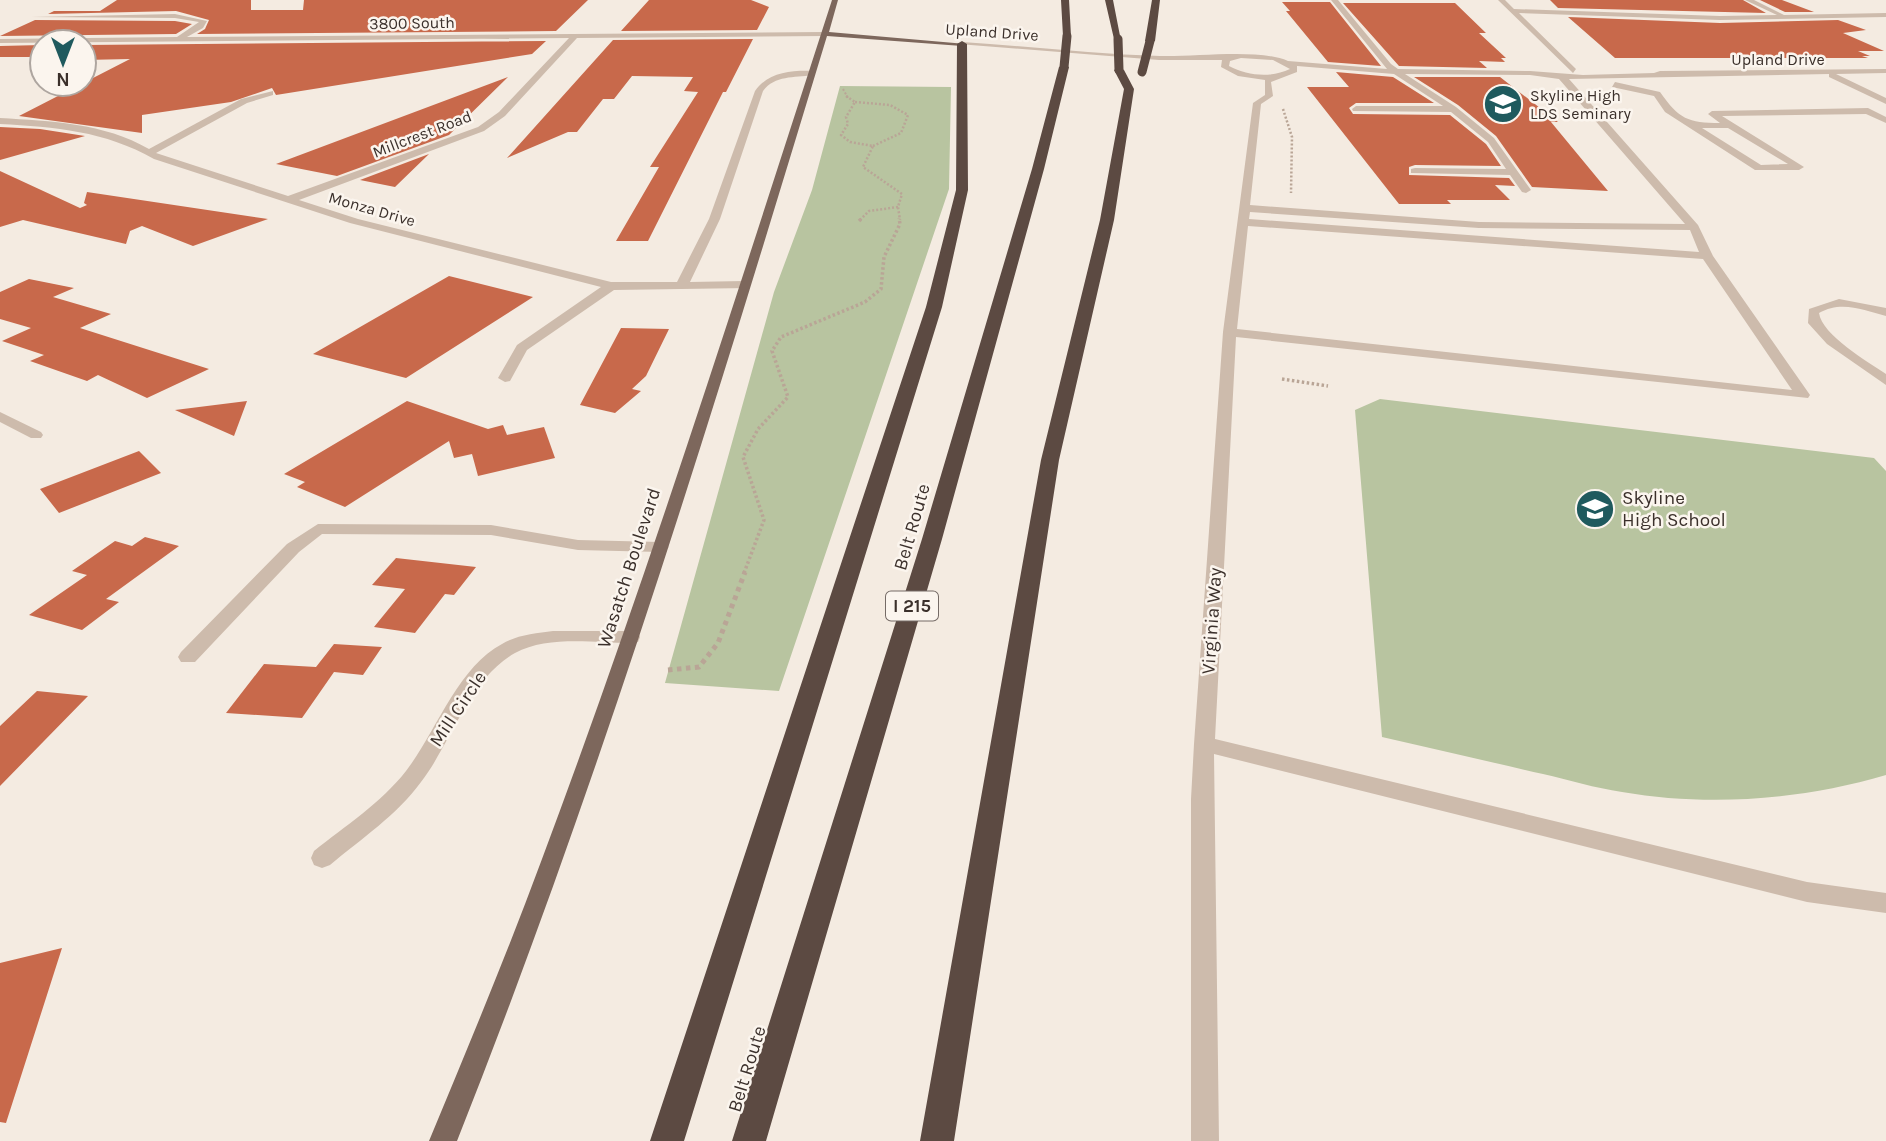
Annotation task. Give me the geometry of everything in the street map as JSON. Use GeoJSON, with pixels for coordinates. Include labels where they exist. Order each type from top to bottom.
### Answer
{"type":"FeatureCollection","features":[{"type":"Feature","properties":{"kind":"highway","name":"Belt Route"},"geometry":{"type":"LineString","coordinates":[[749,1141],[938,521],[1052,124],[1064,67],[1065,0]]}},
{"type":"Feature","properties":{"kind":"highway"},"geometry":{"type":"LineString","coordinates":[[1109,0],[1130,77]]}},
{"type":"Feature","properties":{"kind":"highway"},"geometry":{"type":"LineString","coordinates":[[937,1141],[1050,460],[1107,220],[1130,77],[1150,41],[1156,0]]}},
{"type":"Feature","properties":{"kind":"highway"},"geometry":{"type":"LineString","coordinates":[[667,1141],[934,307],[962,190],[962,44]]}},
{"type":"Feature","properties":{"kind":"main road","name":"Wasatch Boulevard"},"geometry":{"type":"LineString","coordinates":[[443,1141],[482,1048],[564,831],[631,637],[835,0]]}},
{"type":"Feature","properties":{"kind":"main road","name":"Upland Drive"},"geometry":{"type":"LineString","coordinates":[[824,34],[962,44]]}},
{"type":"Feature","properties":{"kind":"street"},"geometry":{"type":"LineString","coordinates":[[1334,0],[1388,66],[1492,140],[1526,190]]}},
{"type":"Feature","properties":{"kind":"street"},"geometry":{"type":"LineString","coordinates":[[1501,0],[1573,71]]}},
{"type":"Feature","properties":{"kind":"street"},"geometry":{"type":"LineString","coordinates":[[1748,0],[1784,16]]}},
{"type":"Feature","properties":{"kind":"street"},"geometry":{"type":"LineString","coordinates":[[1512,11],[1720,18],[1886,15]]}},
{"type":"Feature","properties":{"kind":"street"},"geometry":{"type":"LineString","coordinates":[[35,17],[184,16],[203,20],[200,26],[179,39]]}},
{"type":"Feature","properties":{"kind":"street","name":"3800 South"},"geometry":{"type":"LineString","coordinates":[[0,41],[824,34]]}},
{"type":"Feature","properties":{"kind":"street","name":"Millcrest Road"},"geometry":{"type":"LineString","coordinates":[[288,200],[481,129],[502,114],[576,35]]}},
{"type":"Feature","properties":{"kind":"street","name":"Upland Drive"},"geometry":{"type":"LineString","coordinates":[[962,44],[1158,58],[1263,56],[1290,68],[1398,72],[1573,71],[1671,74],[1886,71]]}},
{"type":"Feature","properties":{"kind":"street","name":"Upland Drive"},"geometry":{"type":"LineString","coordinates":[[1158,58],[1225,67],[1238,73]]}},
{"type":"Feature","properties":{"kind":"street"},"geometry":{"type":"LineString","coordinates":[[1225,67],[1226,60],[1232,58]]}},
{"type":"Feature","properties":{"kind":"street"},"geometry":{"type":"LineString","coordinates":[[1238,73],[1272,76],[1290,68]]}},
{"type":"Feature","properties":{"kind":"street"},"geometry":{"type":"LineString","coordinates":[[681,286],[695,263],[718,210],[748,121],[766,81],[812,73]]}},
{"type":"Feature","properties":{"kind":"street"},"geometry":{"type":"LineString","coordinates":[[1238,73],[1257,103]]}},
{"type":"Feature","properties":{"kind":"street","name":"Upland Drive"},"geometry":{"type":"LineString","coordinates":[[1531,73],[1561,76],[1671,74]]}},
{"type":"Feature","properties":{"kind":"street"},"geometry":{"type":"LineString","coordinates":[[1829,73],[1886,101]]}},
{"type":"Feature","properties":{"kind":"street","name":"Virginia Way"},"geometry":{"type":"LineString","coordinates":[[1205,1141],[1202,799],[1230,332],[1257,103],[1269,96],[1267,82],[1272,76]]}},
{"type":"Feature","properties":{"kind":"street"},"geometry":{"type":"LineString","coordinates":[[1230,332],[1803,395],[1707,256],[1694,227],[1561,76]]}},
{"type":"Feature","properties":{"kind":"street"},"geometry":{"type":"LineString","coordinates":[[1608,84],[1657,94],[1668,110],[1759,168],[1799,167],[1712,114],[1868,111],[1886,120]]}},
{"type":"Feature","properties":{"kind":"street"},"geometry":{"type":"LineString","coordinates":[[150,152],[244,101],[270,93]]}},
{"type":"Feature","properties":{"kind":"street"},"geometry":{"type":"LineString","coordinates":[[1356,109],[1453,110]]}},
{"type":"Feature","properties":{"kind":"street","name":"Monza Drive"},"geometry":{"type":"LineString","coordinates":[[0,121],[81,126],[131,141],[157,157],[367,225],[611,286],[744,285]]}},
{"type":"Feature","properties":{"kind":"street"},"geometry":{"type":"LineString","coordinates":[[1692,126],[1730,125]]}},
{"type":"Feature","properties":{"kind":"street"},"geometry":{"type":"LineString","coordinates":[[1415,171],[1514,172]]}},
{"type":"Feature","properties":{"kind":"street"},"geometry":{"type":"LineString","coordinates":[[1245,208],[1479,225],[1694,227]]}},
{"type":"Feature","properties":{"kind":"street"},"geometry":{"type":"LineString","coordinates":[[1243,222],[1707,256]]}},
{"type":"Feature","properties":{"kind":"street"},"geometry":{"type":"LineString","coordinates":[[505,378],[522,348],[611,286]]}},
{"type":"Feature","properties":{"kind":"street"},"geometry":{"type":"LineString","coordinates":[[1886,312],[1839,303],[1822,305],[1813,312],[1814,323],[1832,341],[1886,381]]}},
{"type":"Feature","properties":{"kind":"street"},"geometry":{"type":"LineString","coordinates":[[0,416],[36,435]]}},
{"type":"Feature","properties":{"kind":"street"},"geometry":{"type":"LineString","coordinates":[[188,657],[293,548],[318,529],[491,530],[578,545],[660,547]]}},
{"type":"Feature","properties":{"kind":"street","name":"Mill Circle"},"geometry":{"type":"LineString","coordinates":[[322,858],[414,776],[484,670],[507,649],[545,638],[631,637]]}},
{"type":"Feature","properties":{"kind":"street"},"geometry":{"type":"LineString","coordinates":[[1205,744],[1807,892],[1886,903]]}},
{"type":"Feature","properties":{"kind":"path"},"geometry":{"type":"LineString","coordinates":[[843,89],[846,96],[855,102],[877,102],[900,108],[908,115],[901,133],[873,146],[850,142],[841,135],[848,124],[846,117],[855,102]]}},
{"type":"Feature","properties":{"kind":"path"},"geometry":{"type":"LineString","coordinates":[[1283,108],[1292,136],[1291,198]]}},
{"type":"Feature","properties":{"kind":"path"},"geometry":{"type":"LineString","coordinates":[[668,670],[699,667],[718,643],[764,520],[743,457],[758,429],[788,397],[772,351],[781,337],[865,302],[880,289],[884,257],[900,224],[898,207],[902,194],[894,184],[870,175],[863,167],[873,146]]}},
{"type":"Feature","properties":{"kind":"path"},"geometry":{"type":"LineString","coordinates":[[859,220],[869,211],[898,207]]}},
{"type":"Feature","properties":{"kind":"path"},"geometry":{"type":"LineString","coordinates":[[1282,379],[1328,386]]}},
{"type":"Feature","properties":{"kind":"green space"},"geometry":{"type":"Polygon","coordinates":[[[840,86],[951,87],[949,189],[779,691],[665,683],[774,292],[812,190],[840,86]]]}},
{"type":"Feature","properties":{"kind":"green space"},"geometry":{"type":"Polygon","coordinates":[[[1380,399],[1874,458],[1886,471],[1886,775],[1854,784],[1755,799],[1655,797],[1602,788],[1382,737],[1355,410],[1380,399]]]}},
{"type":"Feature","properties":{"kind":"building"},"geometry":{"type":"Polygon","coordinates":[[[117,0],[251,0],[251,10],[303,10],[304,0],[588,0],[556,31],[197,34],[205,29],[209,20],[176,11],[48,14],[54,11],[100,11],[117,0]]]}},
{"type":"Feature","properties":{"kind":"building"},"geometry":{"type":"Polygon","coordinates":[[[649,0],[751,0],[769,7],[757,30],[621,31],[649,0]]]}},
{"type":"Feature","properties":{"kind":"building"},"geometry":{"type":"Polygon","coordinates":[[[1550,0],[1743,0],[1766,13],[1558,8],[1550,0]]]}},
{"type":"Feature","properties":{"kind":"building"},"geometry":{"type":"Polygon","coordinates":[[[1760,0],[1782,0],[1814,12],[1785,12],[1760,0]]]}},
{"type":"Feature","properties":{"kind":"building"},"geometry":{"type":"Polygon","coordinates":[[[1282,2],[1330,2],[1381,66],[1328,62],[1286,11],[1290,11],[1282,2]]]}},
{"type":"Feature","properties":{"kind":"building"},"geometry":{"type":"Polygon","coordinates":[[[1343,3],[1455,3],[1486,33],[1479,33],[1506,58],[1501,58],[1505,62],[1479,61],[1487,68],[1399,66],[1343,3]]]}},
{"type":"Feature","properties":{"kind":"building"},"geometry":{"type":"Polygon","coordinates":[[[1568,17],[1720,23],[1838,20],[1866,30],[1843,33],[1884,51],[1858,51],[1870,56],[1862,56],[1868,58],[1615,58],[1568,17]]]}},
{"type":"Feature","properties":{"kind":"building"},"geometry":{"type":"Polygon","coordinates":[[[35,20],[175,21],[192,24],[176,34],[98,35],[98,28],[28,28],[28,36],[0,36],[35,20]]]}},
{"type":"Feature","properties":{"kind":"building"},"geometry":{"type":"Polygon","coordinates":[[[753,39],[726,92],[723,92],[648,241],[616,241],[659,167],[650,167],[698,92],[684,91],[693,77],[632,76],[614,99],[603,99],[577,132],[568,132],[507,158],[613,40],[753,39]]]}},
{"type":"Feature","properties":{"kind":"building"},"geometry":{"type":"Polygon","coordinates":[[[546,41],[532,54],[276,95],[272,88],[231,102],[142,115],[142,133],[19,116],[54,98],[98,98],[98,75],[130,59],[98,60],[98,45],[546,41]]]}},
{"type":"Feature","properties":{"kind":"building"},"geometry":{"type":"Polygon","coordinates":[[[28,45],[28,57],[0,57],[0,46],[28,45]]]}},
{"type":"Feature","properties":{"kind":"building"},"geometry":{"type":"Polygon","coordinates":[[[1336,72],[1393,77],[1434,103],[1356,103],[1349,108],[1353,114],[1450,115],[1486,144],[1501,166],[1415,165],[1409,167],[1409,175],[1509,178],[1515,186],[1495,185],[1510,200],[1447,200],[1451,204],[1399,204],[1307,87],[1349,87],[1336,72]]]}},
{"type":"Feature","properties":{"kind":"building"},"geometry":{"type":"Polygon","coordinates":[[[508,77],[449,135],[337,176],[276,164],[508,77]]]}},
{"type":"Feature","properties":{"kind":"building"},"geometry":{"type":"Polygon","coordinates":[[[1414,77],[1500,77],[1558,122],[1551,122],[1608,191],[1532,187],[1496,136],[1458,105],[1414,77]]]}},
{"type":"Feature","properties":{"kind":"building"},"geometry":{"type":"Polygon","coordinates":[[[0,127],[40,129],[85,136],[0,160],[0,127]]]}},
{"type":"Feature","properties":{"kind":"building"},"geometry":{"type":"Polygon","coordinates":[[[429,154],[395,187],[360,180],[429,154]]]}},
{"type":"Feature","properties":{"kind":"building"},"geometry":{"type":"Polygon","coordinates":[[[0,171],[80,208],[87,205],[84,203],[87,192],[268,219],[193,246],[142,226],[130,231],[126,244],[23,220],[0,227],[0,171]]]}},
{"type":"Feature","properties":{"kind":"building"},"geometry":{"type":"Polygon","coordinates":[[[449,276],[533,297],[406,378],[313,354],[449,276]]]}},
{"type":"Feature","properties":{"kind":"building"},"geometry":{"type":"Polygon","coordinates":[[[29,279],[74,288],[53,297],[111,314],[80,328],[209,369],[147,398],[98,375],[87,381],[30,361],[44,355],[2,341],[31,328],[0,319],[0,292],[29,279]]]}},
{"type":"Feature","properties":{"kind":"building"},"geometry":{"type":"Polygon","coordinates":[[[621,328],[669,329],[646,376],[632,389],[641,391],[615,413],[580,405],[621,328]]]}},
{"type":"Feature","properties":{"kind":"building"},"geometry":{"type":"Polygon","coordinates":[[[247,401],[234,436],[175,410],[247,401]]]}},
{"type":"Feature","properties":{"kind":"building"},"geometry":{"type":"Polygon","coordinates":[[[407,401],[488,429],[503,425],[507,435],[544,427],[555,458],[478,476],[472,454],[454,458],[449,441],[345,507],[297,487],[305,482],[284,474],[407,401]]]}},
{"type":"Feature","properties":{"kind":"building"},"geometry":{"type":"Polygon","coordinates":[[[139,451],[161,473],[59,513],[40,489],[139,451]]]}},
{"type":"Feature","properties":{"kind":"building"},"geometry":{"type":"Polygon","coordinates":[[[145,537],[179,546],[106,599],[119,602],[82,630],[29,615],[87,575],[72,571],[115,541],[132,546],[145,537]]]}},
{"type":"Feature","properties":{"kind":"building"},"geometry":{"type":"Polygon","coordinates":[[[396,558],[476,567],[454,595],[445,594],[415,633],[374,627],[405,589],[372,585],[396,558]]]}},
{"type":"Feature","properties":{"kind":"building"},"geometry":{"type":"Polygon","coordinates":[[[334,644],[382,647],[363,675],[334,672],[302,718],[226,713],[264,664],[316,667],[334,644]]]}},
{"type":"Feature","properties":{"kind":"building"},"geometry":{"type":"Polygon","coordinates":[[[37,691],[88,696],[0,786],[0,726],[37,691]]]}},
{"type":"Feature","properties":{"kind":"building"},"geometry":{"type":"Polygon","coordinates":[[[62,948],[6,1123],[0,1122],[0,963],[62,948]]]}},
{"type":"Feature","properties":{"kind":"place","name":"Skyline High LDS Seminary"},"geometry":{"type":"Point","coordinates":[1503,104]}},
{"type":"Feature","properties":{"kind":"place","name":"Skyline High School"},"geometry":{"type":"Point","coordinates":[1595,509]}}]}
